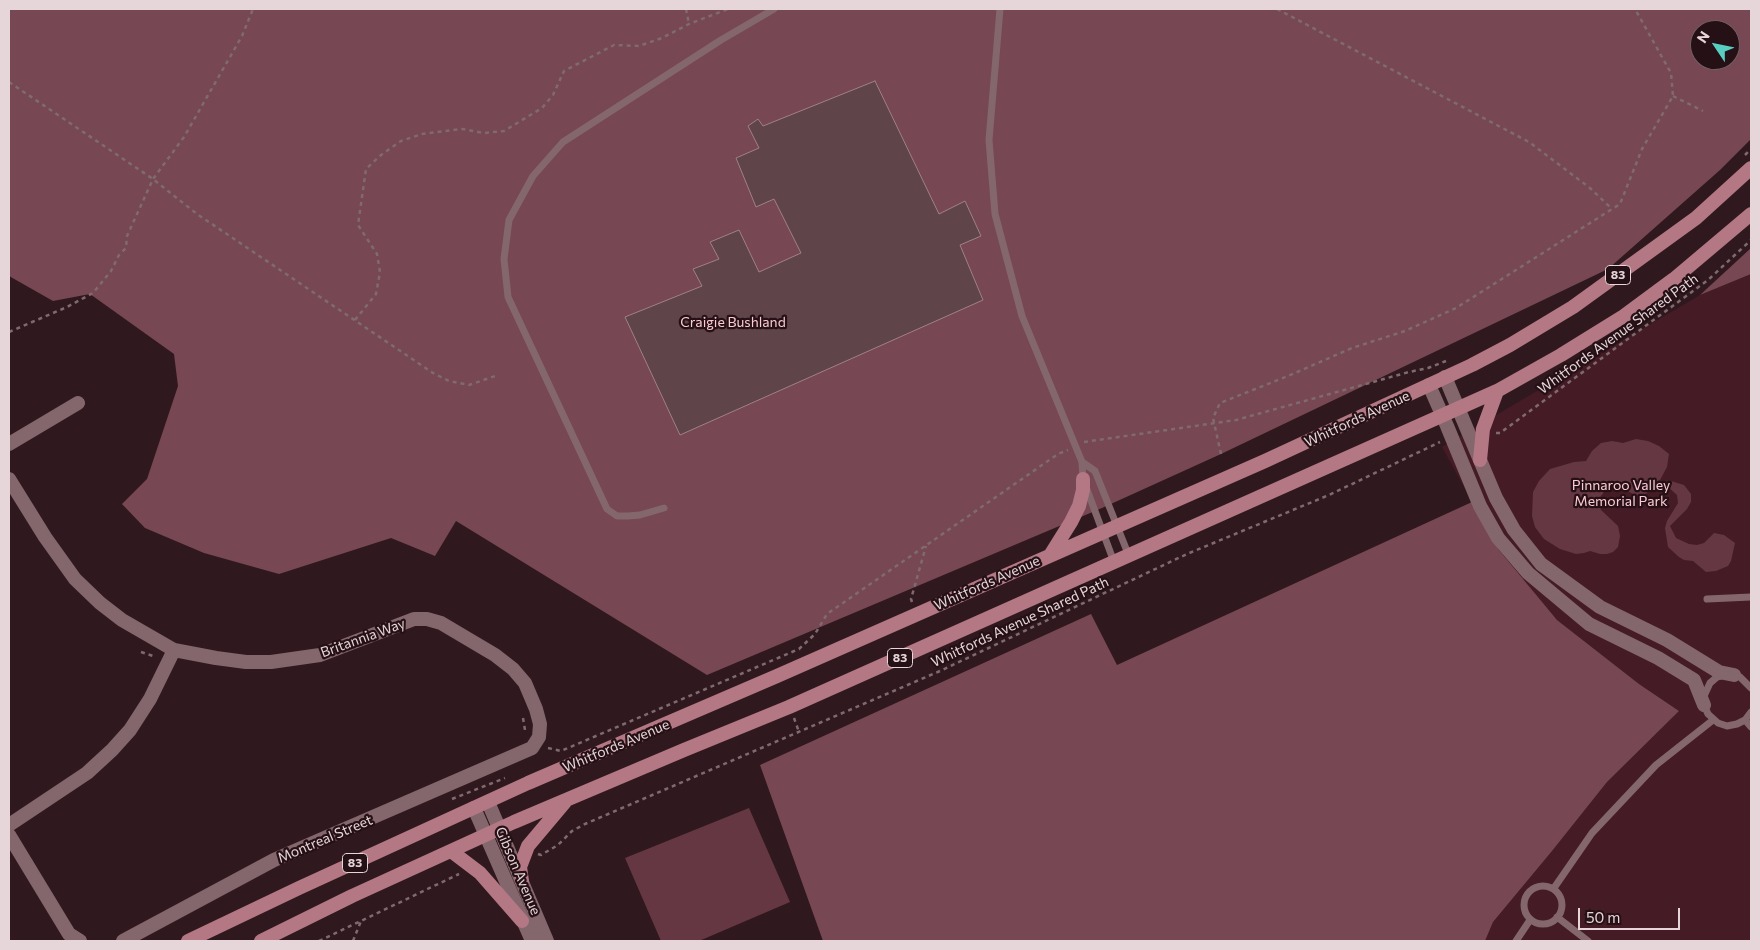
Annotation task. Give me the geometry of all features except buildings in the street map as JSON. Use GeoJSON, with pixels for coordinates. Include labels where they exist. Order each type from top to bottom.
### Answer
{"type":"FeatureCollection","features":[{"type":"Feature","properties":{"kind":"main road","name":"Whitfords Avenue"},"geometry":{"type":"LineString","coordinates":[[188,941],[474,808],[1265,461],[1429,386],[1510,345],[1573,307],[1696,218],[1746,164]]}},
{"type":"Feature","properties":{"kind":"main road","name":"83"},"geometry":{"type":"LineString","coordinates":[[261,941],[352,896],[486,835],[567,799],[789,707],[1497,391],[1561,355],[1624,316],[1674,279],[1751,214]]}},
{"type":"Feature","properties":{"kind":"main road"},"geometry":{"type":"LineString","coordinates":[[1480,460],[1483,429],[1497,391]]}},
{"type":"Feature","properties":{"kind":"main road"},"geometry":{"type":"LineString","coordinates":[[1051,554],[1071,522],[1078,506],[1083,490],[1083,479]]}},
{"type":"Feature","properties":{"kind":"main road"},"geometry":{"type":"LineString","coordinates":[[522,881],[520,867],[528,846],[567,799]]}},
{"type":"Feature","properties":{"kind":"main road"},"geometry":{"type":"LineString","coordinates":[[451,851],[480,873],[522,921]]}},
{"type":"Feature","properties":{"kind":"street"},"geometry":{"type":"LineString","coordinates":[[1445,377],[1496,498],[1514,530],[1541,564],[1600,607],[1667,640],[1719,672],[1734,675]]}},
{"type":"Feature","properties":{"kind":"street"},"geometry":{"type":"LineString","coordinates":[[1429,386],[1480,506],[1498,538],[1528,573],[1589,624],[1658,658],[1694,680],[1704,705]]}},
{"type":"Feature","properties":{"kind":"street"},"geometry":{"type":"LineString","coordinates":[[9,444],[78,403]]}},
{"type":"Feature","properties":{"kind":"street","name":"Britannia Way"},"geometry":{"type":"LineString","coordinates":[[9,479],[45,537],[75,579],[100,603],[171,657],[271,662],[320,655],[414,619],[441,623],[495,655],[513,669],[525,683],[540,724],[539,737],[533,747]]}},
{"type":"Feature","properties":{"kind":"street"},"geometry":{"type":"LineString","coordinates":[[9,825],[87,773],[112,750],[130,730],[150,699],[171,657]]}},
{"type":"Feature","properties":{"kind":"street","name":"Montreal Street"},"geometry":{"type":"LineString","coordinates":[[123,941],[274,860],[533,747]]}},
{"type":"Feature","properties":{"kind":"street","name":"Gibson Avenue"},"geometry":{"type":"LineString","coordinates":[[488,802],[548,941]]}},
{"type":"Feature","properties":{"kind":"street","name":"Gibson Avenue"},"geometry":{"type":"LineString","coordinates":[[474,808],[532,941]]}},
{"type":"Feature","properties":{"kind":"street"},"geometry":{"type":"LineString","coordinates":[[9,835],[70,934],[80,941]]}},
{"type":"Feature","properties":{"kind":"lane"},"geometry":{"type":"LineString","coordinates":[[664,508],[640,515],[617,516],[607,508],[508,297],[504,259],[509,220],[533,176],[563,142],[721,40],[774,9]]}},
{"type":"Feature","properties":{"kind":"lane"},"geometry":{"type":"LineString","coordinates":[[1000,9],[990,140],[995,214],[1022,316],[1082,462],[1083,479],[1114,562]]}},
{"type":"Feature","properties":{"kind":"lane"},"geometry":{"type":"LineString","coordinates":[[1082,462],[1095,471],[1129,556]]}},
{"type":"Feature","properties":{"kind":"lane"},"geometry":{"type":"LineString","coordinates":[[1707,599],[1751,597]]}},
{"type":"Feature","properties":{"kind":"lane"},"geometry":{"type":"LineString","coordinates":[[1751,685],[1740,677],[1725,675],[1717,677],[1710,683],[1704,696],[1704,705],[1708,714],[1714,720],[1727,726],[1745,720],[1751,712]]}},
{"type":"Feature","properties":{"kind":"lane"},"geometry":{"type":"LineString","coordinates":[[1554,888],[1592,833],[1656,766],[1714,720]]}},
{"type":"Feature","properties":{"kind":"lane"},"geometry":{"type":"LineString","coordinates":[[1745,720],[1751,727]]}},
{"type":"Feature","properties":{"kind":"lane"},"geometry":{"type":"LineString","coordinates":[[1545,885],[1554,888],[1562,899],[1562,906],[1558,917],[1546,924],[1539,924],[1530,920],[1523,908],[1523,902],[1527,893],[1538,886],[1545,885]]}},
{"type":"Feature","properties":{"kind":"lane"},"geometry":{"type":"LineString","coordinates":[[1558,917],[1588,941]]}},
{"type":"Feature","properties":{"kind":"lane"},"geometry":{"type":"LineString","coordinates":[[1516,941],[1530,920]]}},
{"type":"Feature","properties":{"kind":"path"},"geometry":{"type":"LineString","coordinates":[[9,332],[67,307],[93,293],[111,270],[119,255],[126,248],[127,236],[153,179],[184,137],[242,36],[253,9]]}},
{"type":"Feature","properties":{"kind":"path"},"geometry":{"type":"LineString","coordinates":[[686,9],[689,24]]}},
{"type":"Feature","properties":{"kind":"path"},"geometry":{"type":"LineString","coordinates":[[355,320],[376,294],[380,272],[377,254],[358,225],[366,169],[382,155],[401,141],[422,134],[462,129],[484,133],[504,131],[542,108],[553,95],[564,72],[614,45],[639,46],[728,9]]}},
{"type":"Feature","properties":{"kind":"path"},"geometry":{"type":"LineString","coordinates":[[1278,9],[1529,142],[1590,188],[1612,209]]}},
{"type":"Feature","properties":{"kind":"path"},"geometry":{"type":"LineString","coordinates":[[1221,454],[1213,418],[1220,403],[1352,348],[1405,331],[1456,308],[1620,204],[1642,150],[1673,96],[1671,72],[1634,9]]}},
{"type":"Feature","properties":{"kind":"path"},"geometry":{"type":"LineString","coordinates":[[9,82],[153,179],[197,214],[434,373],[449,381],[468,384],[498,375]]}},
{"type":"Feature","properties":{"kind":"path"},"geometry":{"type":"LineString","coordinates":[[1673,96],[1702,111]]}},
{"type":"Feature","properties":{"kind":"path"},"geometry":{"type":"LineString","coordinates":[[1746,164],[1751,149]]}},
{"type":"Feature","properties":{"kind":"path","name":"Whitfords Avenue Shared Path"},"geometry":{"type":"LineString","coordinates":[[1492,433],[1500,433],[1708,280],[1751,240]]}},
{"type":"Feature","properties":{"kind":"path"},"geometry":{"type":"LineString","coordinates":[[533,747],[561,751],[799,649],[815,634],[826,614],[1058,454],[1083,442],[1236,420],[1428,368],[1450,359]]}},
{"type":"Feature","properties":{"kind":"path","name":"Whitfords Avenue Shared Path"},"geometry":{"type":"LineString","coordinates":[[541,855],[558,845],[572,832],[585,824],[940,671],[1187,554],[1329,495],[1438,443]]}},
{"type":"Feature","properties":{"kind":"path"},"geometry":{"type":"LineString","coordinates":[[911,599],[926,546]]}},
{"type":"Feature","properties":{"kind":"path"},"geometry":{"type":"LineString","coordinates":[[141,652],[171,657]]}},
{"type":"Feature","properties":{"kind":"path"},"geometry":{"type":"LineString","coordinates":[[523,717],[525,732]]}},
{"type":"Feature","properties":{"kind":"path"},"geometry":{"type":"LineString","coordinates":[[319,941],[452,877]]}},
{"type":"Feature","properties":{"kind":"path"},"geometry":{"type":"LineString","coordinates":[[353,941],[362,920]]}},
{"type":"Feature","properties":{"kind":"green space","name":"Craigie Bushland"},"geometry":{"type":"Polygon","coordinates":[[[9,9],[1751,9],[1751,139],[1720,170],[1608,269],[1221,454],[1102,508],[707,675],[456,521],[435,556],[391,538],[279,574],[204,553],[145,528],[122,504],[147,479],[178,386],[174,354],[90,294],[53,301],[9,276],[9,9]]]}},
{"type":"Feature","properties":{"kind":"green space"},"geometry":{"type":"Polygon","coordinates":[[[1751,248],[1751,274],[1700,295],[1751,248]]]}},
{"type":"Feature","properties":{"kind":"green space","name":"Pinnaroo Valley Memorial Park"},"geometry":{"type":"Polygon","coordinates":[[[1751,274],[1751,941],[1485,941],[1493,922],[1607,782],[1679,711],[1639,684],[1557,620],[1499,550],[1442,447],[1700,295],[1751,274]]]}},
{"type":"Feature","properties":{"kind":"green space"},"geometry":{"type":"Polygon","coordinates":[[[1472,502],[1499,550],[1557,620],[1639,684],[1679,711],[1607,782],[1493,922],[1485,941],[823,941],[760,765],[1091,614],[1117,665],[1472,502]]]}},
{"type":"Feature","properties":{"kind":"shaded area"},"geometry":{"type":"Polygon","coordinates":[[[1636,439],[1648,441],[1659,446],[1669,454],[1667,467],[1660,480],[1655,482],[1647,493],[1641,496],[1619,486],[1611,487],[1601,496],[1599,500],[1601,510],[1618,526],[1620,536],[1618,547],[1613,552],[1607,554],[1590,551],[1576,554],[1560,549],[1544,539],[1535,527],[1532,516],[1533,492],[1539,481],[1550,469],[1574,462],[1586,461],[1592,451],[1601,443],[1612,441],[1623,443],[1636,439]]]}},
{"type":"Feature","properties":{"kind":"shaded area"},"geometry":{"type":"Polygon","coordinates":[[[1671,481],[1684,485],[1691,494],[1691,502],[1687,509],[1670,526],[1676,538],[1689,544],[1697,545],[1704,543],[1714,533],[1724,535],[1735,543],[1728,566],[1716,571],[1706,572],[1693,561],[1684,560],[1679,557],[1668,547],[1665,528],[1678,503],[1677,495],[1667,486],[1671,481]]]}},
{"type":"Feature","properties":{"kind":"shaded area"},"geometry":{"type":"Polygon","coordinates":[[[749,808],[790,902],[699,941],[661,941],[625,858],[749,808]]]}}]}
